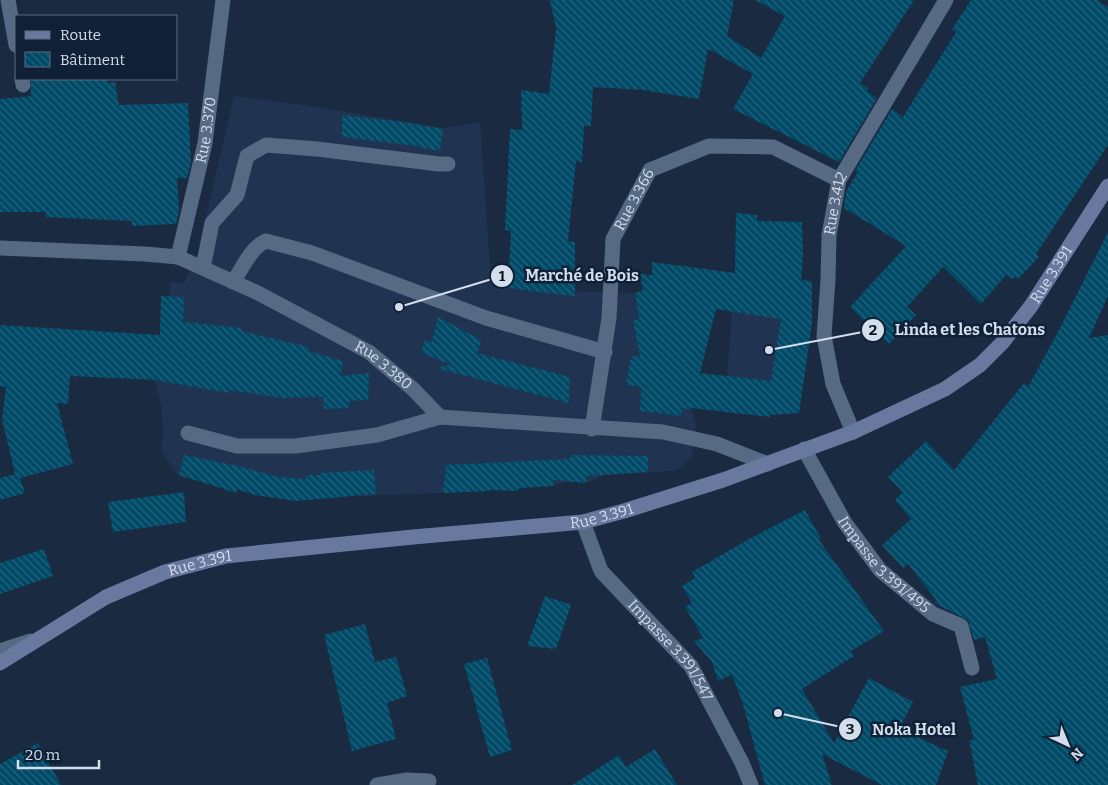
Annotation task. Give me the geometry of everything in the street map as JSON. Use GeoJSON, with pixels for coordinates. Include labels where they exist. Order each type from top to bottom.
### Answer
{"type":"FeatureCollection","features":[{"type":"Feature","properties":{"kind":"main road","name":"Rue 3.391"},"geometry":{"type":"LineString","coordinates":[[0,663],[106,597],[165,572],[226,556],[413,536],[582,522],[723,480],[853,432],[945,389],[980,365],[1002,344],[1031,306],[1108,186]]}},
{"type":"Feature","properties":{"kind":"street"},"geometry":{"type":"LineString","coordinates":[[8,0],[15,39]]}},
{"type":"Feature","properties":{"kind":"street","name":"Rue 3.370"},"geometry":{"type":"LineString","coordinates":[[178,257],[204,143],[223,0]]}},
{"type":"Feature","properties":{"kind":"street","name":"Rue 3.412"},"geometry":{"type":"LineString","coordinates":[[853,432],[833,384],[824,336],[829,235],[839,180],[946,0]]}},
{"type":"Feature","properties":{"kind":"street"},"geometry":{"type":"LineString","coordinates":[[203,268],[212,223],[237,195],[247,156],[266,145],[448,164]]}},
{"type":"Feature","properties":{"kind":"street","name":"Rue 3.366"},"geometry":{"type":"LineString","coordinates":[[592,429],[609,318],[613,239],[650,170],[709,146],[773,147],[839,180]]}},
{"type":"Feature","properties":{"kind":"street"},"geometry":{"type":"LineString","coordinates":[[234,282],[258,246],[266,241],[312,254],[486,318],[605,352]]}},
{"type":"Feature","properties":{"kind":"street","name":"Rue 3.380"},"geometry":{"type":"LineString","coordinates":[[0,248],[178,257],[258,293],[369,352],[414,389],[440,417]]}},
{"type":"Feature","properties":{"kind":"street"},"geometry":{"type":"LineString","coordinates":[[188,433],[237,446],[294,446],[377,435],[440,417],[592,429],[663,432],[717,444],[768,464]]}},
{"type":"Feature","properties":{"kind":"street","name":"Impasse 3.391/495"},"geometry":{"type":"LineString","coordinates":[[804,449],[845,522],[880,570],[933,614],[960,626],[972,668]]}},
{"type":"Feature","properties":{"kind":"street","name":"Impasse 3.391/547"},"geometry":{"type":"LineString","coordinates":[[582,522],[601,571],[690,666],[742,763],[750,785]]}},
{"type":"Feature","properties":{"kind":"street"},"geometry":{"type":"LineString","coordinates":[[0,651],[41,637]]}},
{"type":"Feature","properties":{"kind":"street"},"geometry":{"type":"LineString","coordinates":[[377,785],[407,780],[429,781]]}},
{"type":"Feature","properties":{"kind":"shaded area"},"geometry":{"type":"Polygon","coordinates":[[[234,96],[311,106],[444,128],[480,122],[491,280],[508,288],[525,290],[635,293],[639,318],[633,321],[640,357],[631,357],[626,385],[641,387],[640,411],[682,416],[681,408],[692,410],[696,424],[692,456],[682,467],[672,471],[605,475],[586,483],[568,481],[553,486],[538,485],[538,487],[519,488],[518,491],[490,490],[362,496],[350,489],[338,497],[306,500],[289,500],[258,494],[257,496],[238,489],[236,493],[205,482],[179,477],[161,450],[163,433],[161,404],[155,382],[159,357],[161,296],[170,296],[170,282],[184,283],[197,255],[234,96]]]}},
{"type":"Feature","properties":{"kind":"shaded area"},"geometry":{"type":"Polygon","coordinates":[[[732,311],[812,323],[799,413],[770,415],[770,417],[724,412],[732,311]]]}},
{"type":"Feature","properties":{"kind":"building"},"geometry":{"type":"Polygon","coordinates":[[[550,0],[734,0],[727,36],[761,58],[785,16],[755,0],[914,0],[860,83],[868,88],[867,91],[877,98],[839,162],[733,109],[753,74],[708,49],[699,99],[643,90],[593,87],[591,126],[584,126],[582,162],[576,161],[568,241],[575,242],[575,296],[508,288],[511,231],[505,230],[510,129],[522,130],[521,90],[549,94],[556,28],[550,0]]]}},
{"type":"Feature","properties":{"kind":"building"},"geometry":{"type":"Polygon","coordinates":[[[971,0],[1097,0],[1108,7],[1108,145],[1036,254],[1039,257],[1018,279],[1015,277],[1012,279],[1006,275],[981,304],[943,267],[907,307],[916,315],[889,344],[850,307],[906,246],[844,208],[846,192],[858,172],[855,171],[892,109],[903,117],[956,32],[952,29],[971,0]]]}},
{"type":"Feature","properties":{"kind":"building"},"geometry":{"type":"Polygon","coordinates":[[[31,80],[107,80],[108,83],[115,82],[119,105],[188,103],[191,163],[187,178],[177,178],[179,211],[176,224],[132,226],[132,221],[45,217],[46,212],[0,212],[0,99],[31,96],[31,80]]]}},
{"type":"Feature","properties":{"kind":"building"},"geometry":{"type":"Polygon","coordinates":[[[342,115],[443,129],[440,151],[417,146],[342,137],[342,115]]]}},
{"type":"Feature","properties":{"kind":"building"},"geometry":{"type":"Polygon","coordinates":[[[736,213],[757,215],[757,221],[802,222],[803,256],[801,280],[812,281],[812,323],[799,413],[769,415],[770,417],[681,408],[682,416],[640,411],[641,387],[626,385],[631,356],[640,357],[633,321],[639,318],[635,293],[643,290],[640,274],[652,275],[652,262],[735,273],[736,213]],[[716,309],[700,373],[771,381],[781,319],[716,309]]]}},
{"type":"Feature","properties":{"kind":"building"},"geometry":{"type":"Polygon","coordinates":[[[1108,232],[1108,296],[1089,338],[1108,335],[1108,785],[978,785],[969,740],[974,740],[960,687],[997,679],[985,637],[974,640],[968,620],[934,603],[937,601],[908,564],[903,568],[882,545],[911,519],[895,500],[903,492],[888,477],[926,441],[954,470],[1024,383],[1028,387],[1108,232]]]}},
{"type":"Feature","properties":{"kind":"building"},"geometry":{"type":"Polygon","coordinates":[[[161,296],[184,297],[183,322],[242,328],[241,331],[309,347],[308,351],[343,361],[340,376],[369,373],[368,400],[350,401],[348,408],[324,409],[323,397],[282,398],[230,390],[230,393],[155,380],[70,376],[68,404],[57,403],[73,464],[20,478],[25,493],[0,500],[0,478],[15,474],[2,419],[6,387],[0,386],[0,325],[160,335],[161,296]]]}},
{"type":"Feature","properties":{"kind":"building"},"geometry":{"type":"Polygon","coordinates":[[[438,317],[481,340],[477,353],[570,377],[569,403],[440,369],[440,367],[452,365],[421,353],[425,340],[432,342],[438,317]]]}},
{"type":"Feature","properties":{"kind":"building"},"geometry":{"type":"Polygon","coordinates":[[[184,455],[238,466],[278,477],[306,479],[306,475],[320,475],[320,473],[374,470],[376,494],[295,501],[255,495],[237,489],[236,493],[179,475],[184,455]]]}},
{"type":"Feature","properties":{"kind":"building"},"geometry":{"type":"Polygon","coordinates":[[[570,455],[648,456],[648,472],[587,476],[586,483],[554,480],[553,486],[519,488],[518,491],[490,490],[443,493],[446,465],[570,459],[570,455]]]}},
{"type":"Feature","properties":{"kind":"building"},"geometry":{"type":"Polygon","coordinates":[[[184,492],[186,522],[113,532],[108,502],[184,492]]]}},
{"type":"Feature","properties":{"kind":"building"},"geometry":{"type":"Polygon","coordinates":[[[805,510],[821,539],[819,540],[884,631],[851,651],[854,656],[802,689],[834,743],[869,678],[913,702],[899,729],[948,751],[936,785],[882,785],[822,754],[832,785],[765,785],[742,701],[732,675],[718,681],[712,662],[694,641],[703,638],[685,607],[692,603],[682,586],[695,578],[692,572],[749,539],[805,510]]]}},
{"type":"Feature","properties":{"kind":"building"},"geometry":{"type":"Polygon","coordinates":[[[44,549],[53,576],[0,594],[0,563],[44,549]]]}},
{"type":"Feature","properties":{"kind":"building"},"geometry":{"type":"Polygon","coordinates":[[[545,596],[571,605],[556,649],[527,646],[545,596]]]}},
{"type":"Feature","properties":{"kind":"building"},"geometry":{"type":"Polygon","coordinates":[[[365,624],[375,662],[396,657],[407,696],[387,703],[396,739],[352,751],[324,635],[365,624]]]}},
{"type":"Feature","properties":{"kind":"building"},"geometry":{"type":"Polygon","coordinates":[[[487,658],[512,750],[490,757],[464,664],[487,658]]]}},
{"type":"Feature","properties":{"kind":"building"},"geometry":{"type":"Polygon","coordinates":[[[38,743],[61,785],[0,785],[0,764],[38,743]]]}},
{"type":"Feature","properties":{"kind":"building"},"geometry":{"type":"Polygon","coordinates":[[[655,749],[677,785],[572,785],[619,755],[626,767],[655,749]]]}},
{"type":"Feature","properties":{"kind":"place","name":"Marché de Bois"},"geometry":{"type":"Point","coordinates":[399,307]}},
{"type":"Feature","properties":{"kind":"place","name":"Linda et les Chatons"},"geometry":{"type":"Point","coordinates":[769,350]}},
{"type":"Feature","properties":{"kind":"place","name":"Noka Hotel"},"geometry":{"type":"Point","coordinates":[778,713]}}]}
